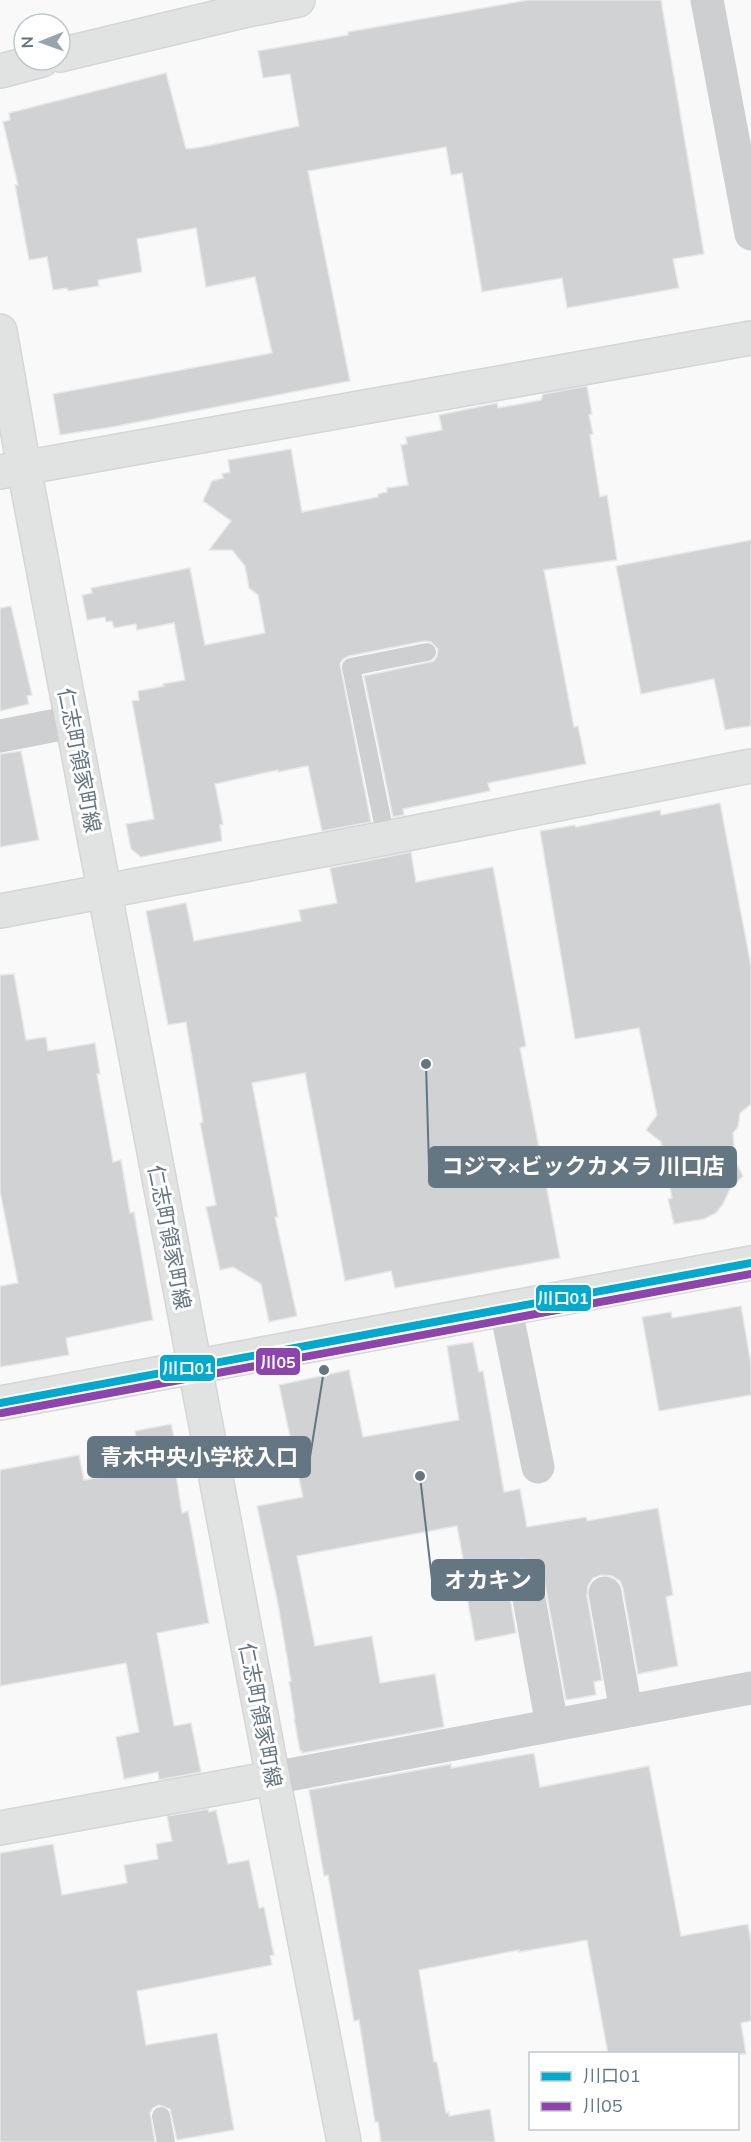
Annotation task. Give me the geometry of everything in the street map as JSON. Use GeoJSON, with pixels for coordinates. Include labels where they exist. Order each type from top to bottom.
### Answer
{"type":"FeatureCollection","features":[{"type":"Feature","properties":{"kind":"street"},"geometry":{"type":"LineString","coordinates":[[72,52],[243,10],[298,0]]}},
{"type":"Feature","properties":{"kind":"street"},"geometry":{"type":"LineString","coordinates":[[707,0],[751,234]]}},
{"type":"Feature","properties":{"kind":"street","name":"仁志町領家町線"},"geometry":{"type":"LineString","coordinates":[[0,331],[12,470],[72,722],[344,2142]]}},
{"type":"Feature","properties":{"kind":"street"},"geometry":{"type":"LineString","coordinates":[[12,470],[751,338]]}},
{"type":"Feature","properties":{"kind":"street"},"geometry":{"type":"LineString","coordinates":[[0,736],[72,722]]}},
{"type":"Feature","properties":{"kind":"street"},"geometry":{"type":"LineString","coordinates":[[0,911],[751,766]]}},
{"type":"Feature","properties":{"kind":"street"},"geometry":{"type":"LineString","coordinates":[[0,1403],[194,1365],[506,1310],[751,1263]]}},
{"type":"Feature","properties":{"kind":"street"},"geometry":{"type":"LineString","coordinates":[[506,1310],[538,1467]]}},
{"type":"Feature","properties":{"kind":"street"},"geometry":{"type":"LineString","coordinates":[[525,1577],[552,1725]]}},
{"type":"Feature","properties":{"kind":"street"},"geometry":{"type":"LineString","coordinates":[[605,1593],[626,1712]]}},
{"type":"Feature","properties":{"kind":"street"},"geometry":{"type":"LineString","coordinates":[[0,1828],[751,1688]]}},
{"type":"Feature","properties":{"kind":"lane"},"geometry":{"type":"LineString","coordinates":[[386,838],[351,667],[427,652]]}},
{"type":"Feature","properties":{"kind":"lane"},"geometry":{"type":"LineString","coordinates":[[161,2115],[166,2142]]}},
{"type":"Feature","properties":{"kind":"building"},"geometry":{"type":"Polygon","coordinates":[[[528,0],[661,0],[704,254],[673,259],[679,288],[567,308],[562,278],[482,292],[462,173],[451,175],[446,147],[308,171],[350,381],[60,435],[53,394],[272,353],[255,277],[206,287],[196,228],[137,239],[142,272],[98,280],[99,286],[68,291],[67,288],[53,290],[47,257],[29,260],[15,185],[18,185],[3,122],[10,120],[9,113],[166,73],[186,149],[299,126],[290,74],[263,78],[258,51],[348,35],[348,32],[528,0]]]}},
{"type":"Feature","properties":{"kind":"building"},"geometry":{"type":"Polygon","coordinates":[[[587,386],[592,414],[589,415],[593,434],[590,435],[600,497],[607,495],[617,560],[544,570],[574,727],[578,726],[586,764],[488,783],[490,791],[403,809],[404,815],[393,817],[364,676],[434,661],[438,649],[431,642],[425,641],[349,656],[340,664],[371,822],[322,831],[308,766],[215,784],[223,824],[220,825],[222,841],[141,857],[131,849],[126,824],[154,819],[132,701],[139,700],[138,691],[185,680],[174,623],[137,630],[136,624],[114,628],[112,621],[106,622],[105,617],[87,620],[82,595],[92,593],[91,588],[190,568],[205,645],[265,633],[258,595],[249,588],[245,566],[232,550],[209,550],[231,521],[203,501],[212,481],[223,478],[222,474],[230,472],[228,460],[291,449],[302,512],[378,497],[378,494],[387,492],[387,488],[408,485],[401,445],[407,444],[406,437],[442,430],[439,415],[497,403],[498,408],[541,400],[543,394],[587,386]]]}},
{"type":"Feature","properties":{"kind":"building"},"geometry":{"type":"Polygon","coordinates":[[[751,540],[751,726],[725,730],[714,679],[641,694],[616,566],[751,540]]]}},
{"type":"Feature","properties":{"kind":"building"},"geometry":{"type":"Polygon","coordinates":[[[11,606],[32,695],[27,696],[29,704],[0,711],[0,608],[11,606]]]}},
{"type":"Feature","properties":{"kind":"building"},"geometry":{"type":"Polygon","coordinates":[[[21,751],[39,840],[0,847],[0,754],[21,751]]]}},
{"type":"Feature","properties":{"kind":"building"},"geometry":{"type":"Polygon","coordinates":[[[720,803],[751,966],[751,1104],[740,1113],[738,1127],[733,1133],[735,1161],[743,1176],[730,1189],[716,1213],[704,1219],[674,1224],[668,1199],[672,1198],[661,1142],[646,1130],[657,1115],[639,1028],[575,1039],[540,831],[575,825],[576,827],[660,810],[661,815],[720,803]]]}},
{"type":"Feature","properties":{"kind":"building"},"geometry":{"type":"Polygon","coordinates":[[[411,852],[416,882],[493,867],[526,1046],[520,1048],[560,1258],[395,1288],[391,1271],[345,1281],[305,1073],[252,1083],[278,1217],[275,1217],[297,1316],[269,1322],[261,1284],[233,1267],[220,1270],[206,1207],[216,1205],[200,1123],[203,1122],[186,1022],[168,1025],[146,911],[186,903],[194,941],[301,921],[299,910],[337,903],[330,868],[411,852]]]}},
{"type":"Feature","properties":{"kind":"building"},"geometry":{"type":"Polygon","coordinates":[[[14,974],[26,1040],[46,1037],[48,1051],[95,1043],[100,1074],[97,1074],[113,1162],[121,1160],[130,1213],[134,1212],[153,1320],[66,1338],[69,1355],[0,1367],[0,1286],[18,1283],[0,1191],[0,975],[14,974]]]}},
{"type":"Feature","properties":{"kind":"building"},"geometry":{"type":"Polygon","coordinates":[[[741,1306],[751,1364],[751,1395],[659,1411],[642,1317],[671,1312],[672,1318],[741,1306]]]}},
{"type":"Feature","properties":{"kind":"building"},"geometry":{"type":"Polygon","coordinates":[[[473,1342],[479,1372],[483,1371],[504,1492],[520,1489],[527,1527],[586,1517],[587,1521],[658,1508],[673,1595],[666,1597],[678,1666],[638,1674],[623,1589],[620,1581],[612,1576],[601,1575],[593,1578],[588,1586],[587,1596],[602,1680],[594,1682],[596,1695],[566,1700],[540,1565],[532,1560],[521,1559],[512,1563],[507,1571],[516,1633],[475,1641],[457,1526],[297,1556],[315,1646],[372,1636],[380,1683],[435,1674],[444,1727],[302,1753],[294,1718],[289,1682],[291,1681],[278,1604],[257,1506],[303,1497],[279,1385],[349,1370],[363,1437],[459,1420],[447,1346],[473,1342]]]}},
{"type":"Feature","properties":{"kind":"building"},"geometry":{"type":"Polygon","coordinates":[[[171,1424],[178,1454],[173,1455],[182,1513],[188,1511],[209,1623],[157,1633],[174,1726],[191,1723],[201,1772],[159,1780],[158,1772],[124,1779],[116,1737],[139,1732],[126,1663],[0,1686],[0,1470],[79,1455],[84,1480],[141,1469],[135,1431],[171,1424]]]}},
{"type":"Feature","properties":{"kind":"building"},"geometry":{"type":"Polygon","coordinates":[[[534,1753],[540,1787],[649,1766],[681,1936],[748,1924],[751,1942],[751,2021],[741,2023],[746,2054],[739,2054],[739,2052],[608,2052],[587,1940],[519,1952],[519,1950],[419,1970],[434,2062],[437,2062],[446,2113],[449,2112],[449,2116],[490,2109],[495,2142],[381,2142],[378,2122],[375,2122],[359,2020],[354,2021],[328,1875],[324,1876],[309,1790],[451,1764],[451,1768],[534,1753]]]}},
{"type":"Feature","properties":{"kind":"building"},"geometry":{"type":"Polygon","coordinates":[[[208,1809],[209,1812],[216,1810],[228,1864],[249,1860],[259,1908],[264,1907],[274,1955],[270,1956],[272,1965],[137,1991],[146,2045],[217,2033],[234,2130],[177,2140],[170,2109],[159,2105],[150,2113],[155,2142],[0,2142],[0,1853],[53,1844],[62,1895],[127,1883],[124,1865],[158,1859],[156,1844],[172,1841],[167,1816],[208,1809]]]}},
{"type":"Feature","properties":{"kind":"transit line","name":"川口01"},"geometry":{"type":"LineString","coordinates":[[0,1403],[751,1263]]}},
{"type":"Feature","properties":{"kind":"transit line","name":"川05"},"geometry":{"type":"LineString","coordinates":[[2,1413],[751,1274]]}},
{"type":"Feature","properties":{"kind":"place","name":"コジマ×ビックカメラ 川口店"},"geometry":{"type":"Point","coordinates":[426,1064]}},
{"type":"Feature","properties":{"kind":"place","name":"青木中央小学校入口"},"geometry":{"type":"Point","coordinates":[324,1370]}},
{"type":"Feature","properties":{"kind":"place","name":"オカキン"},"geometry":{"type":"Point","coordinates":[420,1476]}}]}
